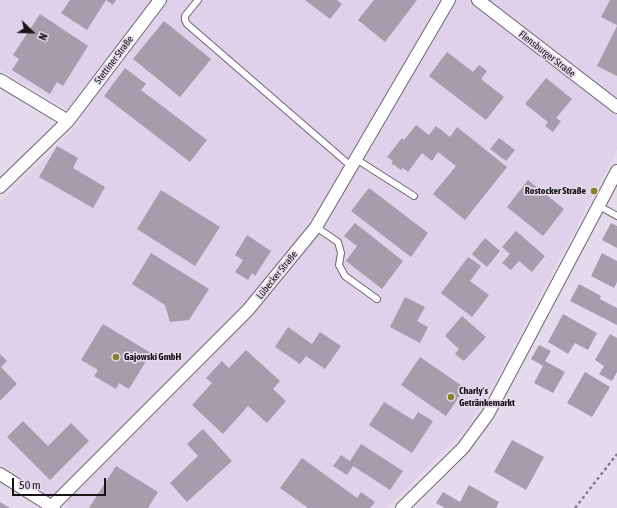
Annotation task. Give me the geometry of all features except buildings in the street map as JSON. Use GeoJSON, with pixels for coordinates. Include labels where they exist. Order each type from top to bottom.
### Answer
{"type":"FeatureCollection","features":[{"type":"Feature","properties":{"kind":"street","name":"Stettiner Straße"},"geometry":{"type":"LineString","coordinates":[[0,187],[68,121],[160,0]]}},
{"type":"Feature","properties":{"kind":"street","name":"Lübecker Straße"},"geometry":{"type":"LineString","coordinates":[[52,507],[248,310],[316,227],[449,0]]}},
{"type":"Feature","properties":{"kind":"street","name":"Flensburger Straße"},"geometry":{"type":"LineString","coordinates":[[478,0],[617,107]]}},
{"type":"Feature","properties":{"kind":"street"},"geometry":{"type":"LineString","coordinates":[[0,80],[68,121]]}},
{"type":"Feature","properties":{"kind":"street"},"geometry":{"type":"LineString","coordinates":[[402,508],[463,448],[488,414],[617,171]]}},
{"type":"Feature","properties":{"kind":"street"},"geometry":{"type":"LineString","coordinates":[[0,474],[52,507]]}},
{"type":"Feature","properties":{"kind":"lane"},"geometry":{"type":"LineString","coordinates":[[198,0],[185,16],[187,24],[354,163],[414,196]]}},
{"type":"Feature","properties":{"kind":"lane"},"geometry":{"type":"LineString","coordinates":[[598,206],[617,216]]}},
{"type":"Feature","properties":{"kind":"lane"},"geometry":{"type":"LineString","coordinates":[[316,227],[338,242],[341,253],[339,265],[345,276],[377,300]]}},
{"type":"Feature","properties":{"kind":"path"},"geometry":{"type":"LineString","coordinates":[[575,508],[617,454]]}},
{"type":"Feature","properties":{"kind":"shaded area"},"geometry":{"type":"Polygon","coordinates":[[[0,0],[617,0],[617,150],[491,389],[467,428],[386,508],[70,508],[0,464],[0,203],[83,119],[0,69],[0,0]]]}},
{"type":"Feature","properties":{"kind":"place","name":"Rostocker Straße"},"geometry":{"type":"Point","coordinates":[594,191]}},
{"type":"Feature","properties":{"kind":"place","name":"Gajowski GmbH"},"geometry":{"type":"Point","coordinates":[116,357]}},
{"type":"Feature","properties":{"kind":"place","name":"Charly´s Getränkemarkt"},"geometry":{"type":"Point","coordinates":[451,397]}}]}
